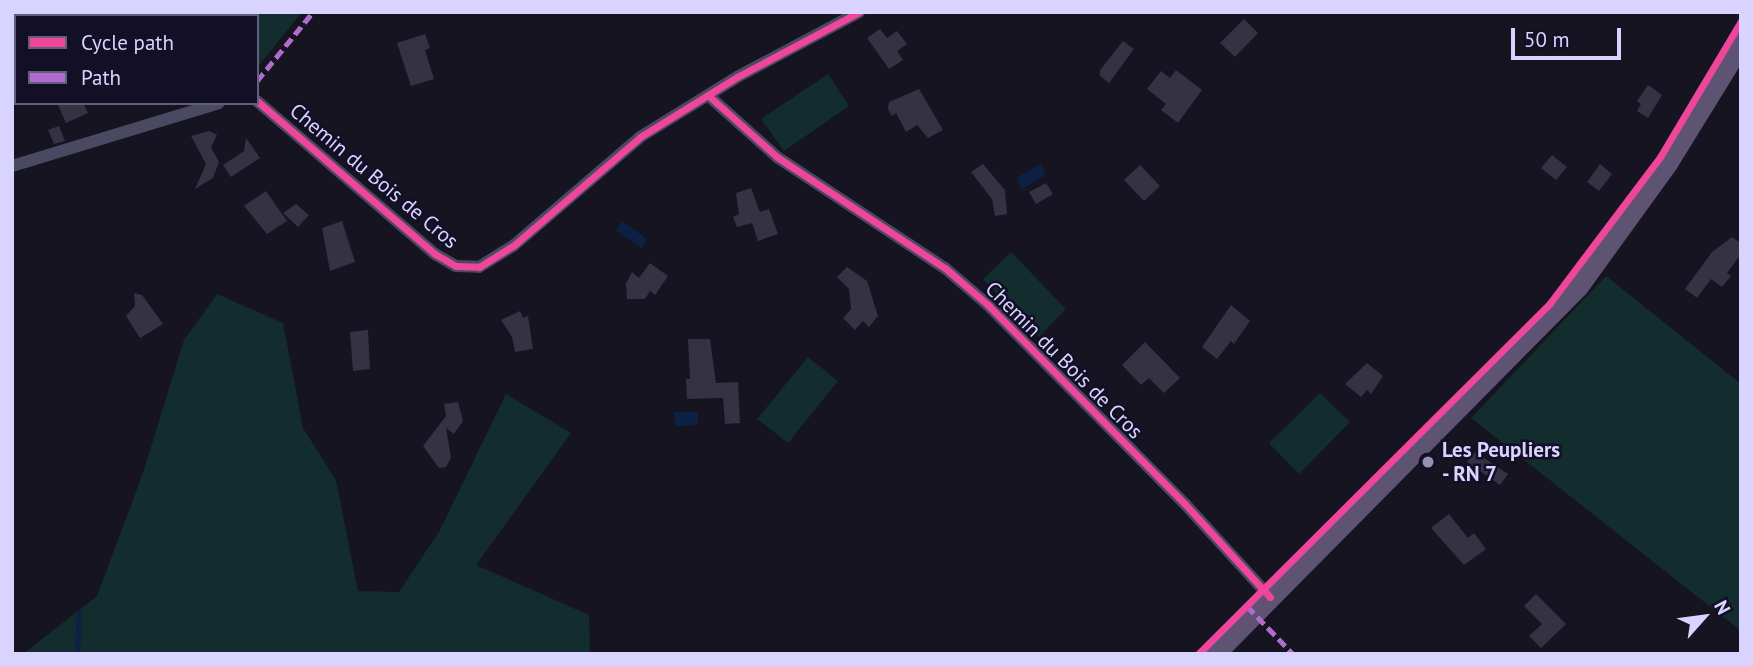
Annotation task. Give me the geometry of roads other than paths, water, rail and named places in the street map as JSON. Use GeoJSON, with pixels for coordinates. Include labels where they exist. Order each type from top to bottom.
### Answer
{"type":"FeatureCollection","features":[{"type":"Feature","properties":{"kind":"main road"},"geometry":{"type":"LineString","coordinates":[[1214,654],[1586,276],[1667,163],[1741,43]]}},
{"type":"Feature","properties":{"kind":"street","name":"Chemin du Bois de Cros"},"geometry":{"type":"LineString","coordinates":[[259,103],[435,254],[467,269],[488,263],[513,246],[640,137],[710,97],[737,77],[859,12]]}},
{"type":"Feature","properties":{"kind":"street","name":"Chemin du Bois de Cros"},"geometry":{"type":"LineString","coordinates":[[710,97],[777,158],[945,268],[988,305],[1185,504],[1270,597]]}},
{"type":"Feature","properties":{"kind":"street"},"geometry":{"type":"LineString","coordinates":[[12,166],[212,105]]}},
{"type":"Feature","properties":{"kind":"water"},"geometry":{"type":"Polygon","coordinates":[[[1040,164],[1046,174],[1022,189],[1016,178],[1040,164]]]}},
{"type":"Feature","properties":{"kind":"water"},"geometry":{"type":"Polygon","coordinates":[[[622,221],[647,239],[641,248],[616,230],[622,221]]]}},
{"type":"Feature","properties":{"kind":"water"},"geometry":{"type":"Polygon","coordinates":[[[674,412],[698,412],[698,425],[675,426],[674,412]]]}},
{"type":"Feature","properties":{"kind":"waterway"},"geometry":{"type":"LineString","coordinates":[[77,654],[79,613]]}},
{"type":"Feature","properties":{"kind":"place","name":"Les Peupliers - RN 7"},"geometry":{"type":"Point","coordinates":[1428,462]}}]}
